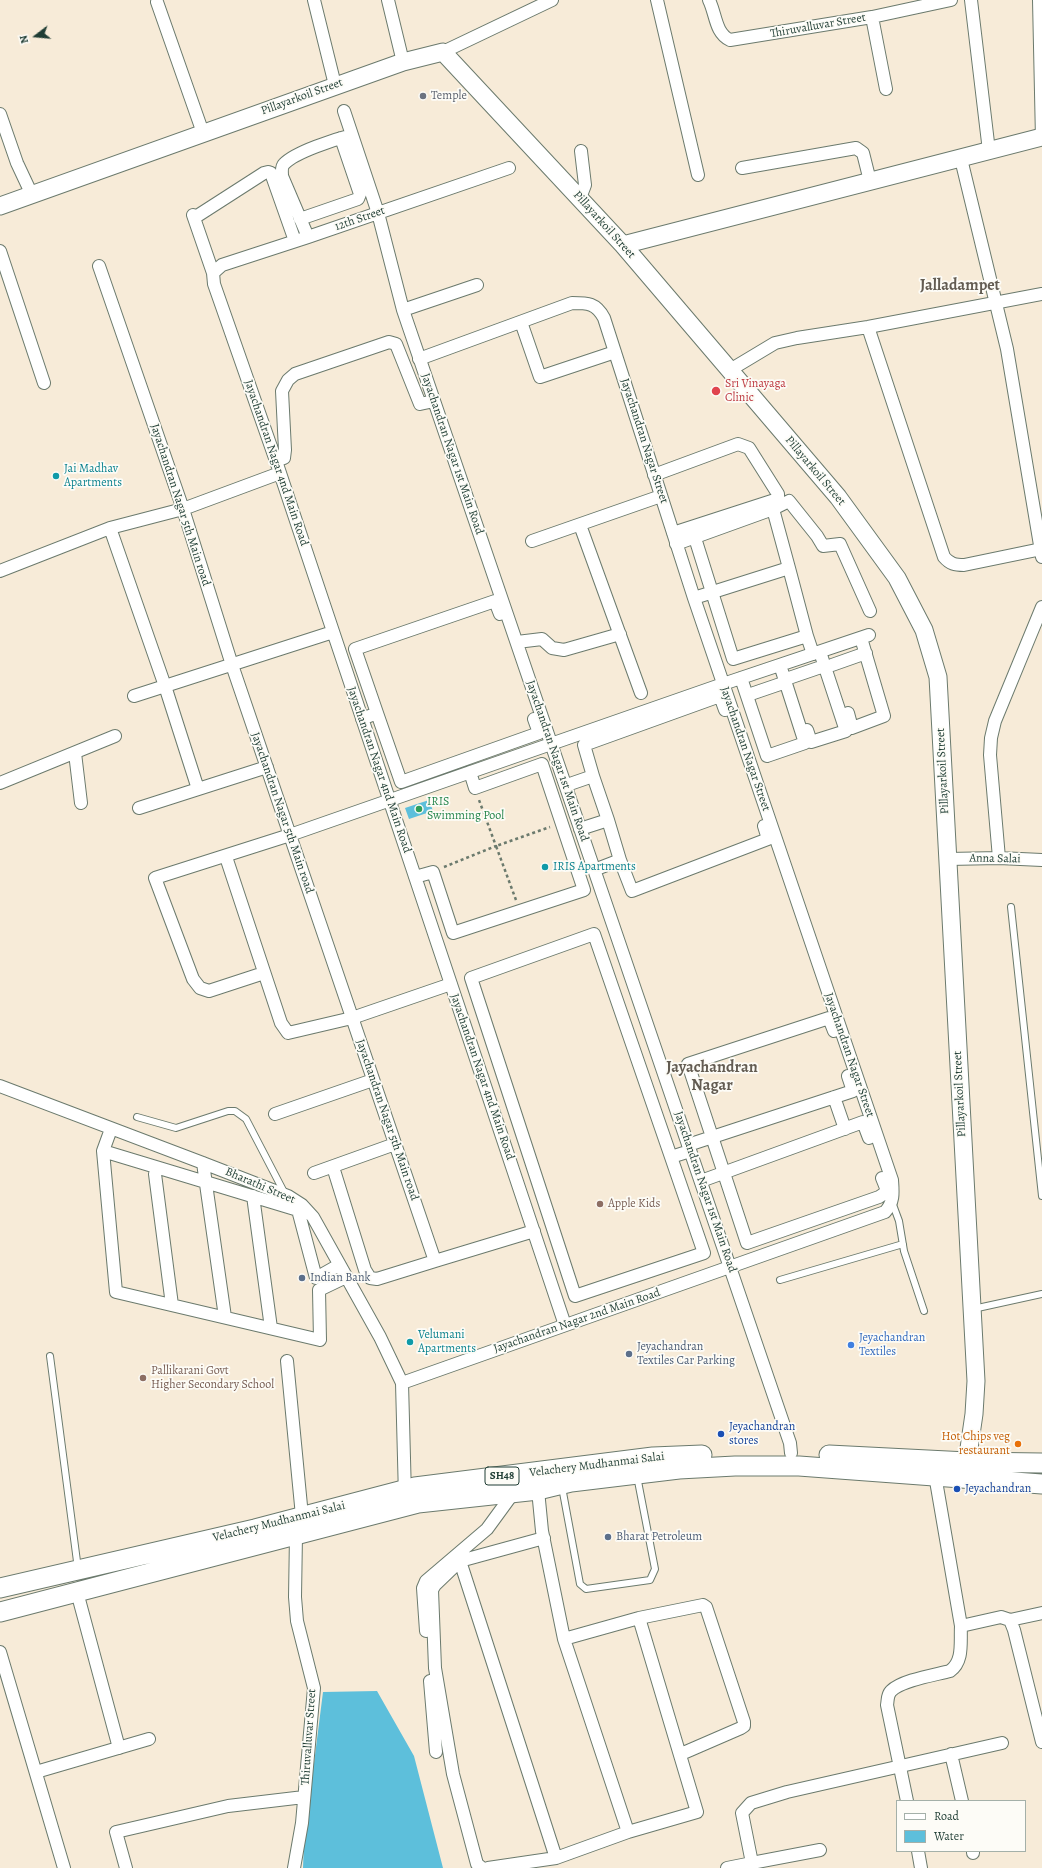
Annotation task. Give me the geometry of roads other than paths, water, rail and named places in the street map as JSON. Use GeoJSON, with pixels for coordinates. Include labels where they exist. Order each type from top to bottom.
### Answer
{"type":"FeatureCollection","features":[{"type":"Feature","properties":{"kind":"main road","name":"Velachery Mudhanmai Salai"},"geometry":{"type":"LineString","coordinates":[[0,1588],[255,1529],[302,1516],[405,1498],[418,1503],[538,1490],[561,1484],[637,1474],[678,1463],[791,1453],[967,1462],[1042,1463]]}},
{"type":"Feature","properties":{"kind":"main road","name":"Velachery Mudhanmai Salai"},"geometry":{"type":"LineString","coordinates":[[0,1612],[296,1535],[405,1498],[414,1487],[653,1457],[678,1463],[735,1466],[799,1466],[1042,1484]]}},
{"type":"Feature","properties":{"kind":"street"},"geometry":{"type":"LineString","coordinates":[[314,0],[335,86]]}},
{"type":"Feature","properties":{"kind":"street"},"geometry":{"type":"LineString","coordinates":[[388,0],[403,62]]}},
{"type":"Feature","properties":{"kind":"street"},"geometry":{"type":"LineString","coordinates":[[443,52],[552,0]]}},
{"type":"Feature","properties":{"kind":"street"},"geometry":{"type":"LineString","coordinates":[[657,0],[698,175]]}},
{"type":"Feature","properties":{"kind":"street","name":"Thiruvalluvar Street"},"geometry":{"type":"LineString","coordinates":[[709,0],[719,30],[724,37],[730,40],[872,17],[951,0]]}},
{"type":"Feature","properties":{"kind":"street"},"geometry":{"type":"LineString","coordinates":[[971,0],[989,151]]}},
{"type":"Feature","properties":{"kind":"street"},"geometry":{"type":"LineString","coordinates":[[623,245],[1042,138],[1039,0]]}},
{"type":"Feature","properties":{"kind":"street"},"geometry":{"type":"LineString","coordinates":[[157,2],[203,133]]}},
{"type":"Feature","properties":{"kind":"street"},"geometry":{"type":"LineString","coordinates":[[872,17],[886,89]]}},
{"type":"Feature","properties":{"kind":"street","name":"Pillayarkoil Street"},"geometry":{"type":"LineString","coordinates":[[0,206],[403,62],[443,52],[623,245],[838,497],[897,578],[924,630],[938,677],[976,1381],[974,1414],[967,1462]]}},
{"type":"Feature","properties":{"kind":"street","name":"Jayachandran Nagar 1st Main Road"},"geometry":{"type":"LineString","coordinates":[[344,111],[346,137],[378,213],[403,310],[419,359],[551,744],[567,785],[580,829],[790,1443],[791,1453]]}},
{"type":"Feature","properties":{"kind":"street"},"geometry":{"type":"LineString","coordinates":[[0,114],[17,163],[32,195]]}},
{"type":"Feature","properties":{"kind":"street"},"geometry":{"type":"LineString","coordinates":[[300,219],[358,199],[360,194],[346,137],[330,140],[298,155],[284,164],[281,170],[282,176],[300,219],[308,237]]}},
{"type":"Feature","properties":{"kind":"street"},"geometry":{"type":"LineString","coordinates":[[742,168],[856,148],[862,153],[870,181]]}},
{"type":"Feature","properties":{"kind":"street"},"geometry":{"type":"LineString","coordinates":[[580,198],[585,185],[581,151]]}},
{"type":"Feature","properties":{"kind":"street"},"geometry":{"type":"LineString","coordinates":[[868,327],[944,557],[948,562],[955,565],[964,565],[1041,553],[1007,349],[961,159]]}},
{"type":"Feature","properties":{"kind":"street","name":"12th Street"},"geometry":{"type":"LineString","coordinates":[[213,273],[222,265],[509,168]]}},
{"type":"Feature","properties":{"kind":"street","name":"Jayachandran Nagar 4nd Main Road"},"geometry":{"type":"LineString","coordinates":[[295,241],[272,174],[268,172],[194,217],[213,273],[214,284],[276,462],[565,1325]]}},
{"type":"Feature","properties":{"kind":"street"},"geometry":{"type":"LineString","coordinates":[[0,252],[44,382]]}},
{"type":"Feature","properties":{"kind":"street","name":"Jayachandran Nagar 5th Main road"},"geometry":{"type":"LineString","coordinates":[[99,266],[183,509],[232,665],[435,1261]]}},
{"type":"Feature","properties":{"kind":"street"},"geometry":{"type":"LineString","coordinates":[[403,310],[477,285]]}},
{"type":"Feature","properties":{"kind":"street"},"geometry":{"type":"LineString","coordinates":[[730,370],[775,343],[1042,294]]}},
{"type":"Feature","properties":{"kind":"street","name":"Jayachandran Nagar Street"},"geometry":{"type":"LineString","coordinates":[[419,359],[572,303],[593,305],[600,310],[604,318],[694,598],[892,1180],[892,1202]]}},
{"type":"Feature","properties":{"kind":"street"},"geometry":{"type":"LineString","coordinates":[[521,322],[540,377],[615,352]]}},
{"type":"Feature","properties":{"kind":"street"},"geometry":{"type":"LineString","coordinates":[[276,462],[284,458],[285,450],[282,392],[288,380],[295,374],[389,342],[396,344],[420,404],[434,400]]}},
{"type":"Feature","properties":{"kind":"street"},"geometry":{"type":"LineString","coordinates":[[654,475],[738,444],[749,448],[778,494],[778,498],[675,539]]}},
{"type":"Feature","properties":{"kind":"street"},"geometry":{"type":"LineString","coordinates":[[0,571],[110,528],[183,509],[280,474]]}},
{"type":"Feature","properties":{"kind":"street"},"geometry":{"type":"LineString","coordinates":[[532,541],[661,496]]}},
{"type":"Feature","properties":{"kind":"street"},"geometry":{"type":"LineString","coordinates":[[675,539],[695,538],[773,509],[789,501],[817,536],[823,546],[840,544],[870,611]]}},
{"type":"Feature","properties":{"kind":"street"},"geometry":{"type":"LineString","coordinates":[[264,973],[209,991],[200,988],[193,979],[155,878],[226,857],[723,684],[782,664],[820,652],[865,637],[866,653],[884,716],[852,728],[828,665],[820,652],[807,636],[773,509]]}},
{"type":"Feature","properties":{"kind":"street"},"geometry":{"type":"LineString","coordinates":[[580,525],[641,693]]}},
{"type":"Feature","properties":{"kind":"street"},"geometry":{"type":"LineString","coordinates":[[110,528],[165,686],[198,789]]}},
{"type":"Feature","properties":{"kind":"street"},"geometry":{"type":"LineString","coordinates":[[695,538],[733,659],[807,636]]}},
{"type":"Feature","properties":{"kind":"street"},"geometry":{"type":"LineString","coordinates":[[694,598],[789,568]]}},
{"type":"Feature","properties":{"kind":"street"},"geometry":{"type":"LineString","coordinates":[[495,601],[539,733],[401,782],[377,713],[355,649],[495,601]]}},
{"type":"Feature","properties":{"kind":"street"},"geometry":{"type":"LineString","coordinates":[[999,858],[990,755],[991,738],[995,721],[1042,607]]}},
{"type":"Feature","properties":{"kind":"street"},"geometry":{"type":"LineString","coordinates":[[134,696],[333,632]]}},
{"type":"Feature","properties":{"kind":"street"},"geometry":{"type":"LineString","coordinates":[[517,642],[542,639],[552,648],[564,650],[620,634]]}},
{"type":"Feature","properties":{"kind":"street"},"geometry":{"type":"LineString","coordinates":[[748,695],[828,665],[866,653]]}},
{"type":"Feature","properties":{"kind":"street"},"geometry":{"type":"LineString","coordinates":[[782,664],[811,742],[846,731],[828,665]]}},
{"type":"Feature","properties":{"kind":"street"},"geometry":{"type":"LineString","coordinates":[[741,678],[748,695],[767,756],[805,743],[788,680]]}},
{"type":"Feature","properties":{"kind":"street"},"geometry":{"type":"LineString","coordinates":[[720,696],[768,839],[632,891],[620,860],[593,776],[584,746],[720,696]]}},
{"type":"Feature","properties":{"kind":"street"},"geometry":{"type":"LineString","coordinates":[[362,718],[377,713]]}},
{"type":"Feature","properties":{"kind":"street"},"geometry":{"type":"LineString","coordinates":[[0,783],[115,736]]}},
{"type":"Feature","properties":{"kind":"street"},"geometry":{"type":"LineString","coordinates":[[75,752],[81,803]]}},
{"type":"Feature","properties":{"kind":"street"},"geometry":{"type":"LineString","coordinates":[[415,877],[433,872],[453,933],[584,890],[542,764],[475,788],[470,772]]}},
{"type":"Feature","properties":{"kind":"street"},"geometry":{"type":"LineString","coordinates":[[139,808],[267,767]]}},
{"type":"Feature","properties":{"kind":"street"},"geometry":{"type":"LineString","coordinates":[[567,785],[593,776]]}},
{"type":"Feature","properties":{"kind":"street"},"geometry":{"type":"LineString","coordinates":[[580,829],[608,820]]}},
{"type":"Feature","properties":{"kind":"street"},"geometry":{"type":"LineString","coordinates":[[226,857],[281,1023],[288,1033],[352,1018],[451,984]]}},
{"type":"Feature","properties":{"kind":"street","name":"Anna Salai"},"geometry":{"type":"LineString","coordinates":[[948,859],[999,858],[1042,860]]}},
{"type":"Feature","properties":{"kind":"street"},"geometry":{"type":"LineString","coordinates":[[594,870],[620,860]]}},
{"type":"Feature","properties":{"kind":"street"},"geometry":{"type":"LineString","coordinates":[[594,934],[671,1157],[704,1253],[575,1296],[471,978],[594,934]]}},
{"type":"Feature","properties":{"kind":"street"},"geometry":{"type":"LineString","coordinates":[[625,1024],[645,1017]]}},
{"type":"Feature","properties":{"kind":"street"},"geometry":{"type":"LineString","coordinates":[[671,1157],[711,1137],[853,1091],[829,1018],[688,1064],[711,1137],[724,1173],[747,1244],[885,1194],[886,1188],[863,1122],[845,1129],[724,1173],[701,1181]]}},
{"type":"Feature","properties":{"kind":"street"},"geometry":{"type":"LineString","coordinates":[[275,1114],[373,1080]]}},
{"type":"Feature","properties":{"kind":"street","name":"Bharathi Street"},"geometry":{"type":"LineString","coordinates":[[0,1086],[203,1163],[285,1196],[302,1205],[313,1217],[380,1337],[402,1383],[405,1498]]}},
{"type":"Feature","properties":{"kind":"street"},"geometry":{"type":"LineString","coordinates":[[834,1097],[845,1129]]}},
{"type":"Feature","properties":{"kind":"street"},"geometry":{"type":"LineString","coordinates":[[103,1151],[298,1210],[318,1284],[320,1340],[116,1292],[103,1151],[111,1129]]}},
{"type":"Feature","properties":{"kind":"street"},"geometry":{"type":"LineString","coordinates":[[314,1173],[395,1144]]}},
{"type":"Feature","properties":{"kind":"street"},"geometry":{"type":"LineString","coordinates":[[203,1163],[225,1318]]}},
{"type":"Feature","properties":{"kind":"street"},"geometry":{"type":"LineString","coordinates":[[333,1167],[365,1270],[370,1278],[377,1279],[534,1231]]}},
{"type":"Feature","properties":{"kind":"street"},"geometry":{"type":"LineString","coordinates":[[155,1174],[172,1305]]}},
{"type":"Feature","properties":{"kind":"street"},"geometry":{"type":"LineString","coordinates":[[253,1196],[271,1328]]}},
{"type":"Feature","properties":{"kind":"street"},"geometry":{"type":"LineString","coordinates":[[730,1267],[885,1212],[892,1202]]}},
{"type":"Feature","properties":{"kind":"street"},"geometry":{"type":"LineString","coordinates":[[318,1284],[339,1265]]}},
{"type":"Feature","properties":{"kind":"street","name":"Jayachandran Nagar 2nd Main Road"},"geometry":{"type":"LineString","coordinates":[[402,1383],[730,1267]]}},
{"type":"Feature","properties":{"kind":"street"},"geometry":{"type":"LineString","coordinates":[[318,1284],[346,1277]]}},
{"type":"Feature","properties":{"kind":"street"},"geometry":{"type":"LineString","coordinates":[[287,1361],[302,1516]]}},
{"type":"Feature","properties":{"kind":"street"},"geometry":{"type":"LineString","coordinates":[[907,1800],[887,1705],[888,1695],[891,1690],[902,1684],[950,1671],[959,1661],[961,1626],[935,1476]]}},
{"type":"Feature","properties":{"kind":"street"},"geometry":{"type":"LineString","coordinates":[[538,1490],[544,1538],[564,1640],[628,1832]]}},
{"type":"Feature","properties":{"kind":"street"},"geometry":{"type":"LineString","coordinates":[[436,1752],[423,1588],[431,1576],[487,1529],[514,1492]]}},
{"type":"Feature","properties":{"kind":"street","name":"Thiruvalluvar Street"},"geometry":{"type":"LineString","coordinates":[[294,1868],[302,1823],[314,1688],[298,1621],[295,1597],[296,1535]]}},
{"type":"Feature","properties":{"kind":"street"},"geometry":{"type":"LineString","coordinates":[[482,1868],[477,1864],[453,1774],[435,1668],[432,1590],[435,1585],[460,1561],[544,1538]]}},
{"type":"Feature","properties":{"kind":"street"},"geometry":{"type":"LineString","coordinates":[[460,1561],[556,1858]]}},
{"type":"Feature","properties":{"kind":"street"},"geometry":{"type":"LineString","coordinates":[[77,1592],[119,1748]]}},
{"type":"Feature","properties":{"kind":"street"},"geometry":{"type":"LineString","coordinates":[[564,1640],[639,1618],[703,1605],[706,1607],[744,1722],[744,1726],[681,1754]]}},
{"type":"Feature","properties":{"kind":"street"},"geometry":{"type":"LineString","coordinates":[[961,1626],[1002,1617],[1010,1620],[1042,1613]]}},
{"type":"Feature","properties":{"kind":"street"},"geometry":{"type":"LineString","coordinates":[[488,1868],[556,1858],[628,1832],[696,1812],[681,1754],[639,1618]]}},
{"type":"Feature","properties":{"kind":"street"},"geometry":{"type":"LineString","coordinates":[[1010,1620],[1014,1630],[1042,1742]]}},
{"type":"Feature","properties":{"kind":"street"},"geometry":{"type":"LineString","coordinates":[[0,1652],[64,1868]]}},
{"type":"Feature","properties":{"kind":"street"},"geometry":{"type":"LineString","coordinates":[[36,1772],[149,1739]]}},
{"type":"Feature","properties":{"kind":"street"},"geometry":{"type":"LineString","coordinates":[[752,1863],[742,1813],[751,1803],[787,1792],[1002,1743]]}},
{"type":"Feature","properties":{"kind":"street"},"geometry":{"type":"LineString","coordinates":[[951,1754],[962,1800]]}},
{"type":"Feature","properties":{"kind":"street"},"geometry":{"type":"LineString","coordinates":[[126,1868],[116,1832],[228,1806],[304,1797]]}},
{"type":"Feature","properties":{"kind":"street"},"geometry":{"type":"LineString","coordinates":[[727,1868],[820,1850]]}},
{"type":"Feature","properties":{"kind":"street"},"geometry":{"type":"LineString","coordinates":[[918,1852],[921,1868]]}},
{"type":"Feature","properties":{"kind":"lane"},"geometry":{"type":"LineString","coordinates":[[1011,907],[1042,1196]]}},
{"type":"Feature","properties":{"kind":"lane"},"geometry":{"type":"LineString","coordinates":[[137,1117],[176,1128],[228,1111],[235,1111],[246,1119],[285,1196]]}},
{"type":"Feature","properties":{"kind":"lane"},"geometry":{"type":"LineString","coordinates":[[892,1202],[899,1221],[903,1244],[924,1311]]}},
{"type":"Feature","properties":{"kind":"lane"},"geometry":{"type":"LineString","coordinates":[[780,1280],[903,1244]]}},
{"type":"Feature","properties":{"kind":"lane"},"geometry":{"type":"LineString","coordinates":[[971,1309],[1042,1294]]}},
{"type":"Feature","properties":{"kind":"lane"},"geometry":{"type":"LineString","coordinates":[[50,1356],[78,1570]]}},
{"type":"Feature","properties":{"kind":"lane"},"geometry":{"type":"LineString","coordinates":[[561,1484],[580,1584],[586,1589],[650,1580],[655,1569],[637,1474]]}},
{"type":"Feature","properties":{"kind":"water","name":"IRIS Swimming Pool"},"geometry":{"type":"Polygon","coordinates":[[[429,800],[433,811],[409,819],[405,808],[429,800]]]}},
{"type":"Feature","properties":{"kind":"water"},"geometry":{"type":"Polygon","coordinates":[[[377,1691],[414,1756],[443,1868],[303,1868],[304,1842],[323,1692],[377,1691]]]}},
{"type":"Feature","properties":{"kind":"place","name":"Temple"},"geometry":{"type":"Point","coordinates":[423,96]}},
{"type":"Feature","properties":{"kind":"place","name":"Sri Vinayaga Clinic"},"geometry":{"type":"Point","coordinates":[716,391]}},
{"type":"Feature","properties":{"kind":"place","name":"Jai Madhav Apartments"},"geometry":{"type":"Point","coordinates":[56,476]}},
{"type":"Feature","properties":{"kind":"place","name":"IRIS Swimming Pool"},"geometry":{"type":"Point","coordinates":[419,809]}},
{"type":"Feature","properties":{"kind":"place","name":"IRIS Apartments"},"geometry":{"type":"Point","coordinates":[545,867]}},
{"type":"Feature","properties":{"kind":"place","name":"Apple Kids"},"geometry":{"type":"Point","coordinates":[600,1204]}},
{"type":"Feature","properties":{"kind":"place","name":"Indian Bank"},"geometry":{"type":"Point","coordinates":[302,1278]}},
{"type":"Feature","properties":{"kind":"place","name":"Velumani Apartments"},"geometry":{"type":"Point","coordinates":[410,1342]}},
{"type":"Feature","properties":{"kind":"place","name":"Jeyachandran Textiles"},"geometry":{"type":"Point","coordinates":[851,1345]}},
{"type":"Feature","properties":{"kind":"place","name":"Jeyachandran Textiles Car Parking"},"geometry":{"type":"Point","coordinates":[629,1354]}},
{"type":"Feature","properties":{"kind":"place","name":"Pallikarani Govt Higher Secondary School"},"geometry":{"type":"Point","coordinates":[143,1378]}},
{"type":"Feature","properties":{"kind":"place","name":"Jeyachandran stores"},"geometry":{"type":"Point","coordinates":[721,1434]}},
{"type":"Feature","properties":{"kind":"place","name":"Hot Chips veg restaurant"},"geometry":{"type":"Point","coordinates":[1018,1444]}},
{"type":"Feature","properties":{"kind":"place","name":"Jeyachandran"},"geometry":{"type":"Point","coordinates":[957,1489]}},
{"type":"Feature","properties":{"kind":"place","name":"Bharat Petroleum"},"geometry":{"type":"Point","coordinates":[608,1537]}},
{"type":"Feature","properties":{"kind":"district","name":"Jalladampet"},"geometry":{"type":"Point","coordinates":[960,286]}},
{"type":"Feature","properties":{"kind":"district","name":"Jayachandran Nagar"},"geometry":{"type":"Point","coordinates":[712,1077]}}]}
